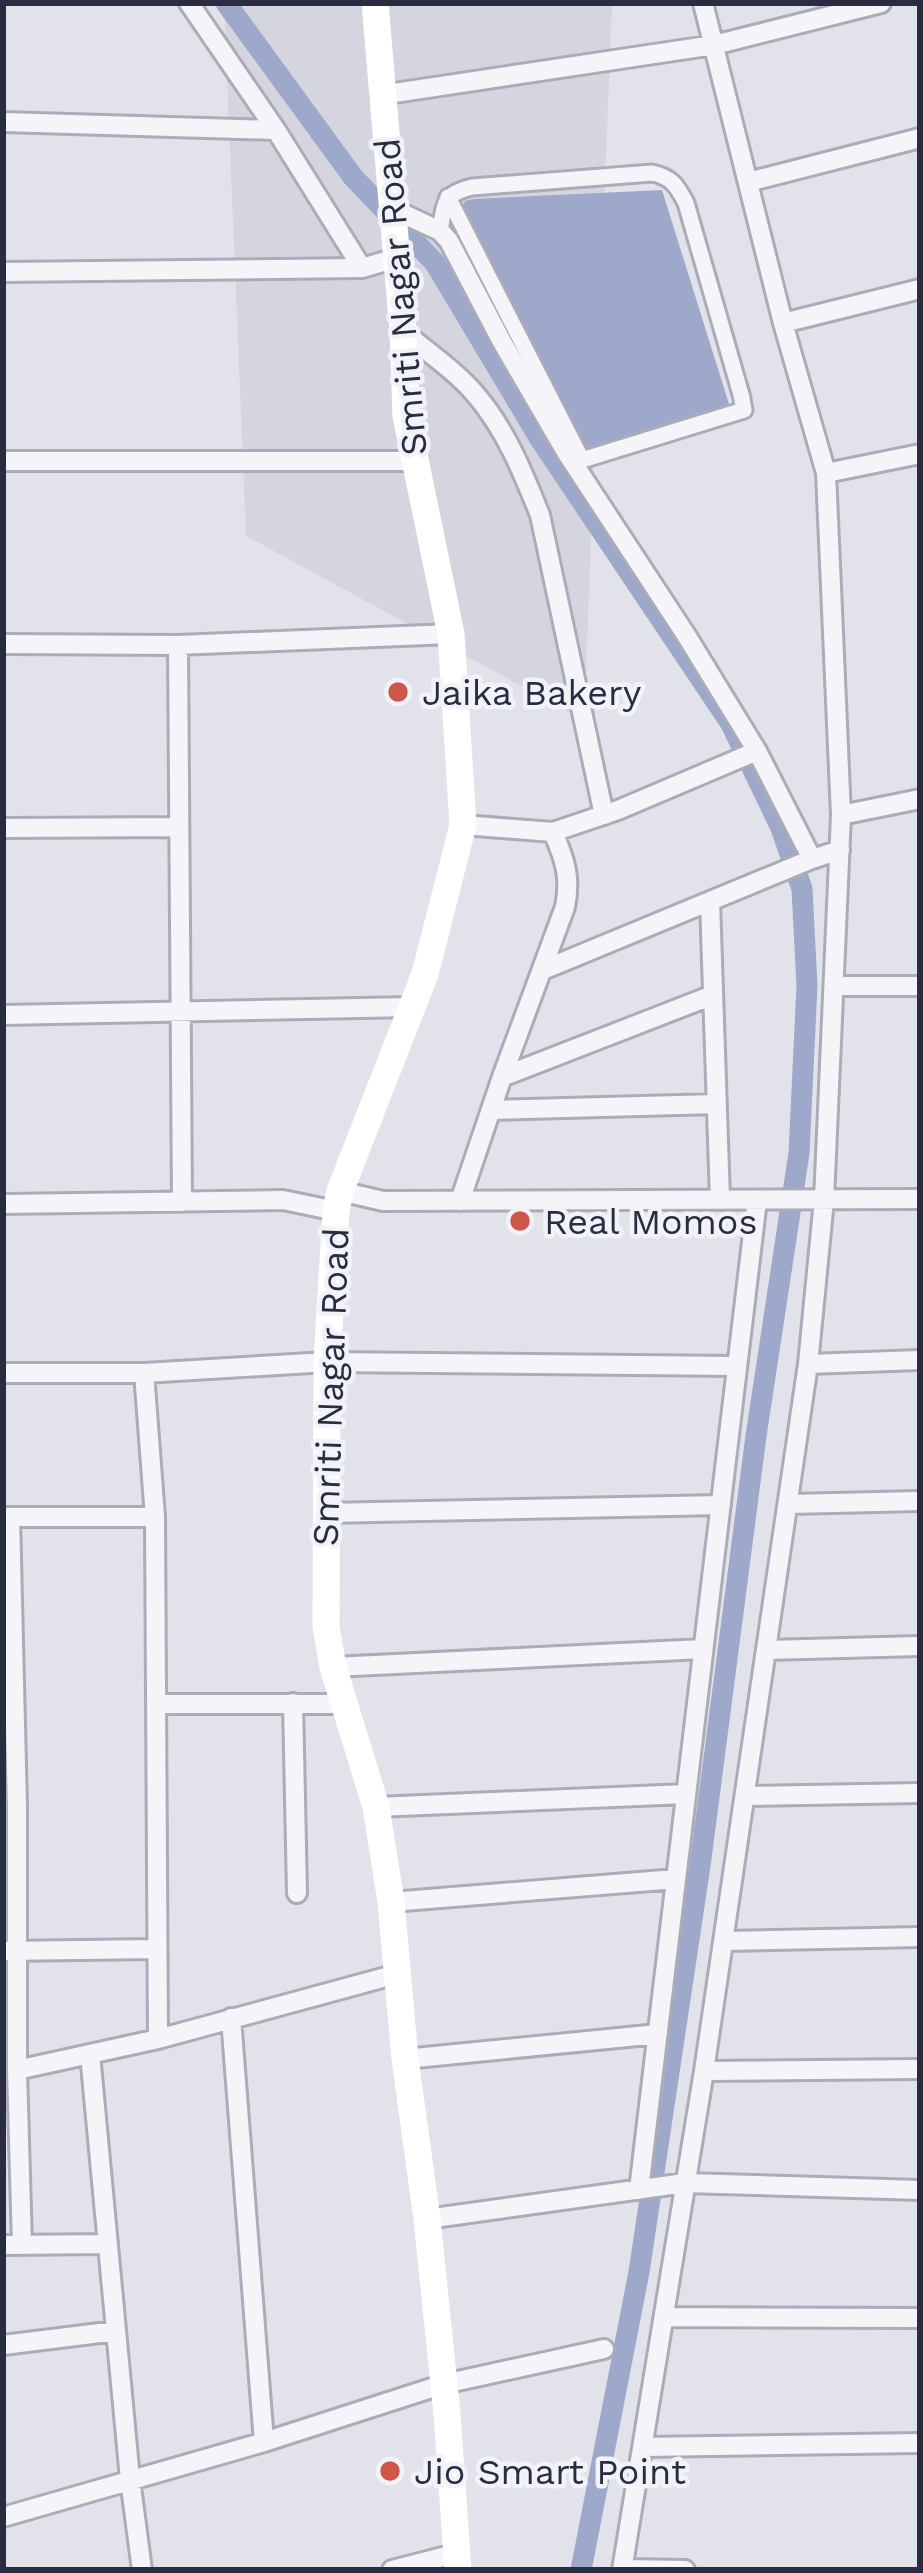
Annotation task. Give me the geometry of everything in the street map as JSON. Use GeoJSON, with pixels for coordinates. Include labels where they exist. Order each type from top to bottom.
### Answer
{"type":"FeatureCollection","features":[{"type":"Feature","properties":{"kind":"main road","name":"Smriti Nagar Road"},"geometry":{"type":"LineString","coordinates":[[375,3],[406,416],[451,634],[463,825],[425,974],[338,1201],[327,1361],[326,1627],[333,1667],[376,1807],[391,1902],[444,2384],[458,2562]]}},
{"type":"Feature","properties":{"kind":"street"},"geometry":{"type":"LineString","coordinates":[[188,3],[276,130],[362,268]]}},
{"type":"Feature","properties":{"kind":"street"},"geometry":{"type":"LineString","coordinates":[[686,2570],[622,2570],[704,2072],[808,1364],[824,1200],[841,815],[826,473],[783,323],[703,3]]}},
{"type":"Feature","properties":{"kind":"street"},"geometry":{"type":"LineString","coordinates":[[381,94],[714,45],[881,3]]}},
{"type":"Feature","properties":{"kind":"street"},"geometry":{"type":"LineString","coordinates":[[3,122],[276,130]]}},
{"type":"Feature","properties":{"kind":"street"},"geometry":{"type":"LineString","coordinates":[[748,182],[920,138]]}},
{"type":"Feature","properties":{"kind":"street"},"geometry":{"type":"LineString","coordinates":[[440,231],[448,197],[457,190],[652,173],[668,177],[686,203],[744,410],[582,460],[448,197]]}},
{"type":"Feature","properties":{"kind":"street"},"geometry":{"type":"LineString","coordinates":[[393,208],[440,231],[449,241],[566,452],[757,751],[812,859]]}},
{"type":"Feature","properties":{"kind":"street"},"geometry":{"type":"LineString","coordinates":[[3,272],[362,268],[396,258]]}},
{"type":"Feature","properties":{"kind":"street"},"geometry":{"type":"LineString","coordinates":[[783,323],[920,289]]}},
{"type":"Feature","properties":{"kind":"street"},"geometry":{"type":"LineString","coordinates":[[403,331],[474,393],[523,472],[540,515],[604,815]]}},
{"type":"Feature","properties":{"kind":"street"},"geometry":{"type":"LineString","coordinates":[[826,473],[920,454]]}},
{"type":"Feature","properties":{"kind":"street"},"geometry":{"type":"LineString","coordinates":[[3,461],[413,461]]}},
{"type":"Feature","properties":{"kind":"street"},"geometry":{"type":"LineString","coordinates":[[3,644],[178,645],[451,634]]}},
{"type":"Feature","properties":{"kind":"street"},"geometry":{"type":"LineString","coordinates":[[178,645],[182,1202]]}},
{"type":"Feature","properties":{"kind":"street"},"geometry":{"type":"LineString","coordinates":[[463,825],[553,832],[757,751]]}},
{"type":"Feature","properties":{"kind":"street"},"geometry":{"type":"LineString","coordinates":[[841,815],[920,799]]}},
{"type":"Feature","properties":{"kind":"street"},"geometry":{"type":"LineString","coordinates":[[3,828],[179,827]]}},
{"type":"Feature","properties":{"kind":"street"},"geometry":{"type":"LineString","coordinates":[[460,1201],[565,907],[569,885],[553,832]]}},
{"type":"Feature","properties":{"kind":"street"},"geometry":{"type":"LineString","coordinates":[[543,970],[840,850]]}},
{"type":"Feature","properties":{"kind":"street"},"geometry":{"type":"LineString","coordinates":[[710,901],[720,1200]]}},
{"type":"Feature","properties":{"kind":"street"},"geometry":{"type":"LineString","coordinates":[[836,986],[920,986]]}},
{"type":"Feature","properties":{"kind":"street"},"geometry":{"type":"LineString","coordinates":[[502,1077],[713,994]]}},
{"type":"Feature","properties":{"kind":"street"},"geometry":{"type":"LineString","coordinates":[[3,1015],[413,1007]]}},
{"type":"Feature","properties":{"kind":"street"},"geometry":{"type":"LineString","coordinates":[[492,1110],[717,1104]]}},
{"type":"Feature","properties":{"kind":"street"},"geometry":{"type":"LineString","coordinates":[[3,1204],[920,1199]]}},
{"type":"Feature","properties":{"kind":"street"},"geometry":{"type":"LineString","coordinates":[[639,2190],[757,1200]]}},
{"type":"Feature","properties":{"kind":"street"},"geometry":{"type":"LineString","coordinates":[[808,1364],[920,1360]]}},
{"type":"Feature","properties":{"kind":"street"},"geometry":{"type":"LineString","coordinates":[[3,1373],[144,1373],[327,1361],[737,1366]]}},
{"type":"Feature","properties":{"kind":"street"},"geometry":{"type":"LineString","coordinates":[[144,1373],[155,1517],[158,2039]]}},
{"type":"Feature","properties":{"kind":"street"},"geometry":{"type":"LineString","coordinates":[[789,1504],[920,1502]]}},
{"type":"Feature","properties":{"kind":"street"},"geometry":{"type":"LineString","coordinates":[[325,1513],[721,1505]]}},
{"type":"Feature","properties":{"kind":"street"},"geometry":{"type":"LineString","coordinates":[[108,2244],[12,2245],[10,2099],[17,2069],[10,1951],[6,1517],[155,1517]]}},
{"type":"Feature","properties":{"kind":"street"},"geometry":{"type":"LineString","coordinates":[[767,1650],[920,1646]]}},
{"type":"Feature","properties":{"kind":"street"},"geometry":{"type":"LineString","coordinates":[[333,1667],[704,1649]]}},
{"type":"Feature","properties":{"kind":"street"},"geometry":{"type":"LineString","coordinates":[[293,1703],[297,1893]]}},
{"type":"Feature","properties":{"kind":"street"},"geometry":{"type":"LineString","coordinates":[[156,1704],[345,1704]]}},
{"type":"Feature","properties":{"kind":"street"},"geometry":{"type":"LineString","coordinates":[[746,1796],[920,1792]]}},
{"type":"Feature","properties":{"kind":"street"},"geometry":{"type":"LineString","coordinates":[[376,1807],[686,1794]]}},
{"type":"Feature","properties":{"kind":"street"},"geometry":{"type":"LineString","coordinates":[[391,1902],[676,1879]]}},
{"type":"Feature","properties":{"kind":"street"},"geometry":{"type":"LineString","coordinates":[[724,1941],[920,1936]]}},
{"type":"Feature","properties":{"kind":"street"},"geometry":{"type":"LineString","coordinates":[[10,1951],[157,1949]]}},
{"type":"Feature","properties":{"kind":"street"},"geometry":{"type":"LineString","coordinates":[[17,2069],[158,2039],[397,1974]]}},
{"type":"Feature","properties":{"kind":"street"},"geometry":{"type":"LineString","coordinates":[[231,2018],[264,2442]]}},
{"type":"Feature","properties":{"kind":"street"},"geometry":{"type":"LineString","coordinates":[[405,2059],[658,2033]]}},
{"type":"Feature","properties":{"kind":"street"},"geometry":{"type":"LineString","coordinates":[[90,2054],[142,2570]]}},
{"type":"Feature","properties":{"kind":"street"},"geometry":{"type":"LineString","coordinates":[[704,2072],[920,2069]]}},
{"type":"Feature","properties":{"kind":"street"},"geometry":{"type":"LineString","coordinates":[[427,2219],[685,2183],[920,2190]]}},
{"type":"Feature","properties":{"kind":"street"},"geometry":{"type":"LineString","coordinates":[[664,2317],[920,2318]]}},
{"type":"Feature","properties":{"kind":"street"},"geometry":{"type":"LineString","coordinates":[[3,2345],[116,2331]]}},
{"type":"Feature","properties":{"kind":"street"},"geometry":{"type":"LineString","coordinates":[[3,2517],[444,2384],[604,2348]]}},
{"type":"Feature","properties":{"kind":"street"},"geometry":{"type":"LineString","coordinates":[[643,2447],[920,2443]]}},
{"type":"Feature","properties":{"kind":"street"},"geometry":{"type":"LineString","coordinates":[[392,2570],[458,2562]]}},
{"type":"Feature","properties":{"kind":"shaded area"},"geometry":{"type":"Polygon","coordinates":[[[224,3],[612,3],[584,720],[246,536],[224,3]]]}},
{"type":"Feature","properties":{"kind":"water"},"geometry":{"type":"Polygon","coordinates":[[[662,190],[729,404],[585,449],[463,207],[465,201],[474,199],[662,190]]]}},
{"type":"Feature","properties":{"kind":"waterway"},"geometry":{"type":"LineString","coordinates":[[226,3],[353,177],[435,263],[540,439],[731,724],[781,828],[802,889],[807,986],[799,1153],[639,2272],[581,2570]]}},
{"type":"Feature","properties":{"kind":"place","name":"Jaika Bakery"},"geometry":{"type":"Point","coordinates":[398,692]}},
{"type":"Feature","properties":{"kind":"place","name":"Real Momos"},"geometry":{"type":"Point","coordinates":[520,1221]}},
{"type":"Feature","properties":{"kind":"place","name":"Jio Smart Point"},"geometry":{"type":"Point","coordinates":[390,2471]}}]}
